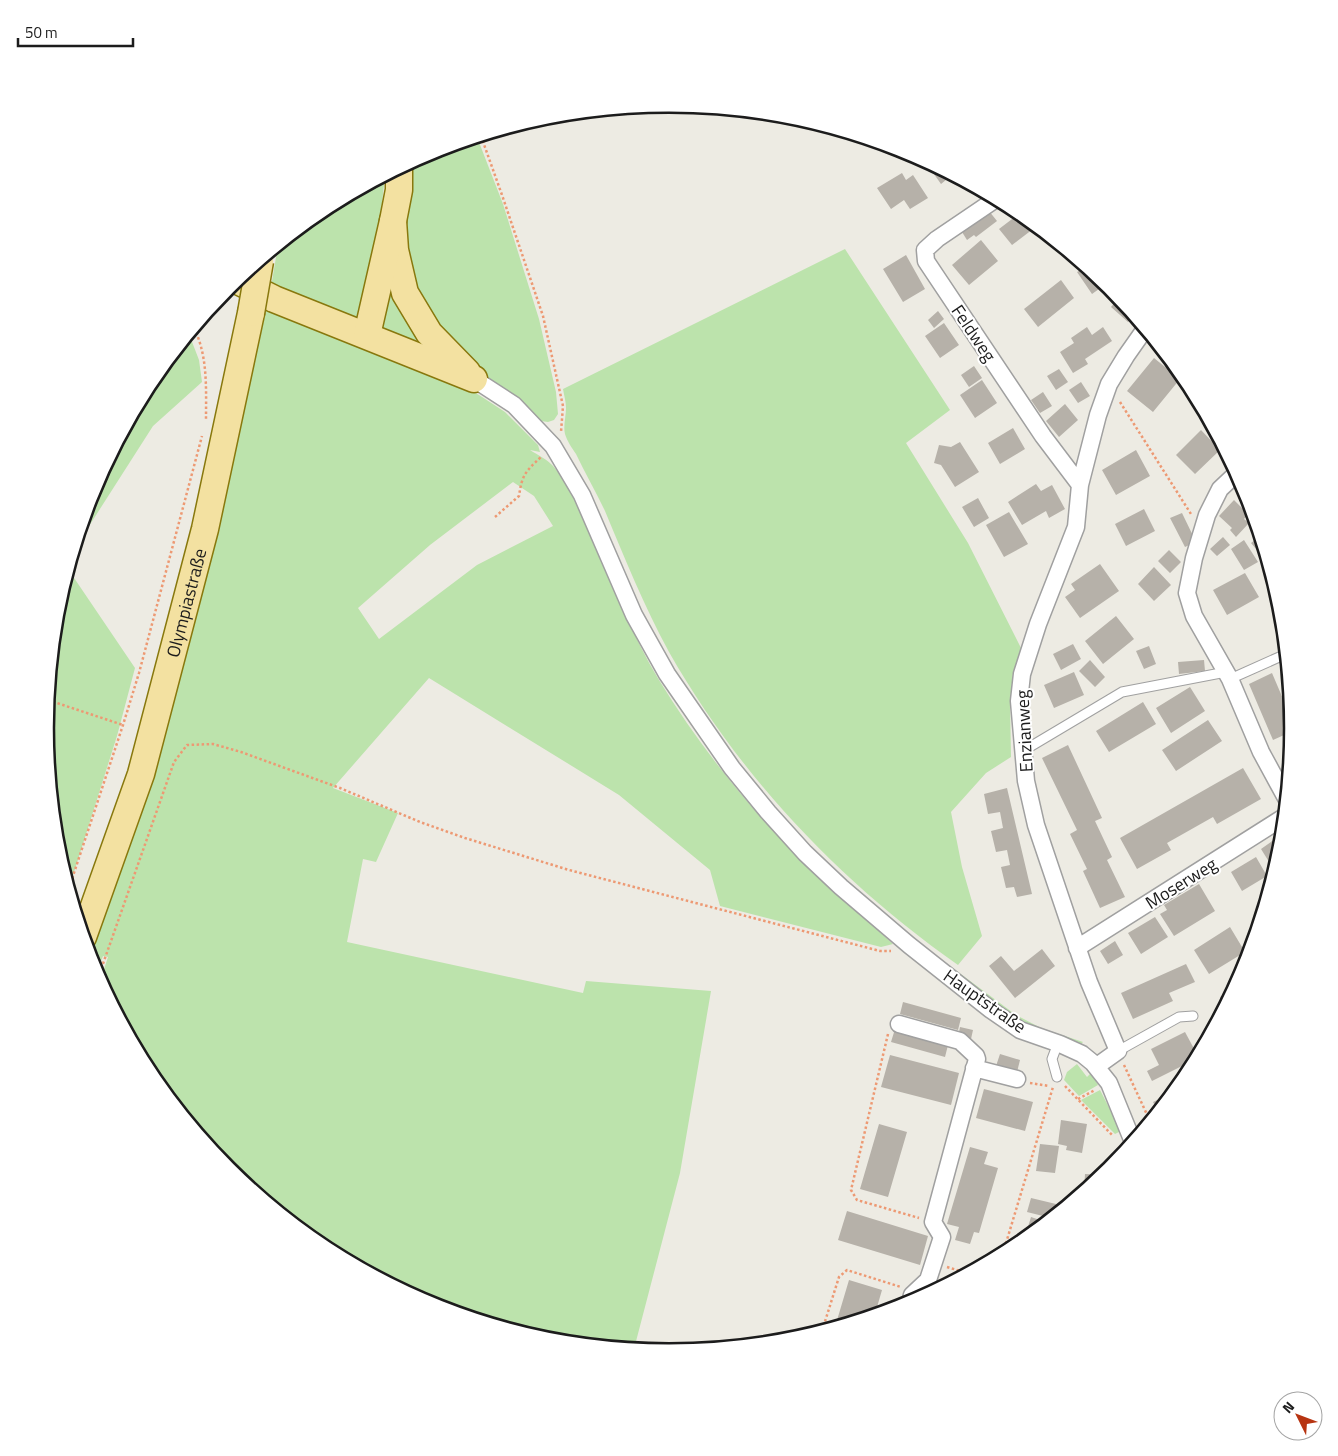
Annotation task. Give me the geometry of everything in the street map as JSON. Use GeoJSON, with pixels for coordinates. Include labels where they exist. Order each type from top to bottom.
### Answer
{"type":"FeatureCollection","features":[{"type":"Feature","properties":{"kind":"main road"},"geometry":{"type":"LineString","coordinates":[[367,335],[393,221],[399,190],[399,175]]}},
{"type":"Feature","properties":{"kind":"main road"},"geometry":{"type":"LineString","coordinates":[[393,221],[395,250],[405,293],[429,333],[474,379]]}},
{"type":"Feature","properties":{"kind":"main road","name":"Olympiastraße"},"geometry":{"type":"LineString","coordinates":[[86,927],[141,774],[205,529],[259,269]]}},
{"type":"Feature","properties":{"kind":"main road"},"geometry":{"type":"LineString","coordinates":[[244,284],[274,298],[474,379]]}},
{"type":"Feature","properties":{"kind":"street","name":"Feldweg"},"geometry":{"type":"LineString","coordinates":[[990,203],[937,239],[925,250],[926,261],[1043,436],[1080,485]]}},
{"type":"Feature","properties":{"kind":"street","name":"Enzianweg"},"geometry":{"type":"LineString","coordinates":[[1118,1052],[1089,982],[1036,826],[1026,781],[1019,701],[1022,674],[1038,624],[1076,527],[1080,485],[1098,415],[1109,384],[1142,334]]}},
{"type":"Feature","properties":{"kind":"street","name":"Hauptstraße"},"geometry":{"type":"LineString","coordinates":[[474,379],[514,405],[557,440],[634,615],[667,674],[710,738],[762,805],[805,853],[841,887],[909,945],[991,1010],[1020,1030],[1058,1043],[1082,1054],[1097,1066],[1109,1083],[1130,1136]]}},
{"type":"Feature","properties":{"kind":"street"},"geometry":{"type":"LineString","coordinates":[[1231,479],[1220,489],[1207,515],[1194,558],[1187,593],[1194,616],[1228,676],[1261,752],[1281,789]]}},
{"type":"Feature","properties":{"kind":"street","name":"Moserweg"},"geometry":{"type":"LineString","coordinates":[[1077,948],[1277,822]]}},
{"type":"Feature","properties":{"kind":"street"},"geometry":{"type":"LineString","coordinates":[[899,1024],[960,1041],[976,1056],[933,1222],[942,1237],[928,1280],[920,1289]]}},
{"type":"Feature","properties":{"kind":"street"},"geometry":{"type":"LineString","coordinates":[[1097,1066],[1118,1052]]}},
{"type":"Feature","properties":{"kind":"street"},"geometry":{"type":"LineString","coordinates":[[974,1068],[1017,1079]]}},
{"type":"Feature","properties":{"kind":"lane"},"geometry":{"type":"LineString","coordinates":[[1023,751],[1122,692],[1228,676],[1280,656]]}},
{"type":"Feature","properties":{"kind":"lane"},"geometry":{"type":"LineString","coordinates":[[1118,1052],[1179,1017],[1193,1016]]}},
{"type":"Feature","properties":{"kind":"lane"},"geometry":{"type":"LineString","coordinates":[[1057,1077],[1052,1059],[1058,1043]]}},
{"type":"Feature","properties":{"kind":"path"},"geometry":{"type":"LineString","coordinates":[[483,142],[542,316],[563,406],[557,440],[528,469],[521,480],[519,496],[495,517]]}},
{"type":"Feature","properties":{"kind":"path"},"geometry":{"type":"LineString","coordinates":[[197,333],[200,340],[206,379],[206,422]]}},
{"type":"Feature","properties":{"kind":"path"},"geometry":{"type":"LineString","coordinates":[[1109,384],[1202,532]]}},
{"type":"Feature","properties":{"kind":"path"},"geometry":{"type":"LineString","coordinates":[[73,877],[139,673],[204,431]]}},
{"type":"Feature","properties":{"kind":"path"},"geometry":{"type":"LineString","coordinates":[[55,702],[123,725]]}},
{"type":"Feature","properties":{"kind":"path"},"geometry":{"type":"LineString","coordinates":[[102,966],[174,762],[187,746],[213,744],[241,752],[340,788],[420,822],[465,838],[569,870],[880,951],[896,951],[909,945]]}},
{"type":"Feature","properties":{"kind":"path"},"geometry":{"type":"LineString","coordinates":[[899,1024],[890,1027],[851,1190],[857,1200],[933,1222]]}},
{"type":"Feature","properties":{"kind":"path"},"geometry":{"type":"LineString","coordinates":[[1118,1052],[1147,1115]]}},
{"type":"Feature","properties":{"kind":"path"},"geometry":{"type":"LineString","coordinates":[[1006,1243],[1057,1077],[1116,1139]]}},
{"type":"Feature","properties":{"kind":"path"},"geometry":{"type":"LineString","coordinates":[[1017,1079],[1053,1087]]}},
{"type":"Feature","properties":{"kind":"path"},"geometry":{"type":"LineString","coordinates":[[933,1263],[959,1271]]}},
{"type":"Feature","properties":{"kind":"path"},"geometry":{"type":"LineString","coordinates":[[824,1323],[839,1277],[847,1270],[903,1288],[908,1294]]}},
{"type":"Feature","properties":{"kind":"green space"},"geometry":{"type":"Polygon","coordinates":[[[479,143],[503,204],[539,319],[556,392],[558,414],[554,420],[548,422],[541,421],[517,398],[443,342],[412,291],[405,234],[413,179],[412,170],[479,143]]]}},
{"type":"Feature","properties":{"kind":"green space"},"geometry":{"type":"Polygon","coordinates":[[[384,183],[365,313],[358,319],[271,287],[276,254],[327,216],[384,183]]]}},
{"type":"Feature","properties":{"kind":"green space"},"geometry":{"type":"Polygon","coordinates":[[[391,249],[435,353],[382,329],[391,249]]]}},
{"type":"Feature","properties":{"kind":"green space"},"geometry":{"type":"Polygon","coordinates":[[[845,249],[950,410],[906,443],[968,543],[1021,648],[1013,673],[1010,702],[1011,757],[986,773],[951,812],[962,867],[982,936],[958,965],[873,899],[834,863],[796,825],[728,742],[697,698],[660,635],[605,511],[564,431],[566,408],[563,389],[845,249]]]}},
{"type":"Feature","properties":{"kind":"green space"},"geometry":{"type":"Polygon","coordinates":[[[267,307],[451,379],[505,412],[538,445],[540,452],[530,450],[552,464],[572,494],[641,647],[674,704],[706,750],[760,816],[799,858],[893,944],[881,947],[720,906],[710,870],[619,795],[429,678],[333,788],[398,813],[376,862],[363,859],[347,942],[583,993],[586,981],[711,991],[680,1173],[636,1342],[589,1338],[549,1331],[471,1311],[397,1280],[361,1261],[327,1240],[294,1216],[263,1191],[234,1163],[206,1134],[181,1103],[157,1070],[136,1036],[104,970],[108,957],[103,956],[101,962],[90,937],[217,518],[267,307]],[[513,482],[430,545],[358,608],[379,639],[477,565],[553,526],[534,496],[513,482]]]}},
{"type":"Feature","properties":{"kind":"green space"},"geometry":{"type":"Polygon","coordinates":[[[191,340],[199,360],[202,382],[153,426],[86,531],[117,456],[136,420],[157,386],[191,340]]]}},
{"type":"Feature","properties":{"kind":"green space"},"geometry":{"type":"Polygon","coordinates":[[[73,577],[135,668],[117,736],[73,877],[59,808],[54,728],[59,648],[73,577]]]}},
{"type":"Feature","properties":{"kind":"green space"},"geometry":{"type":"Polygon","coordinates":[[[923,946],[1016,1015],[1041,1028],[1083,1042],[1080,1045],[1024,1026],[923,946]]]}},
{"type":"Feature","properties":{"kind":"green space"},"geometry":{"type":"Polygon","coordinates":[[[1077,1064],[1087,1077],[1091,1073],[1098,1085],[1079,1096],[1064,1080],[1067,1072],[1077,1064]]]}},
{"type":"Feature","properties":{"kind":"green space"},"geometry":{"type":"Polygon","coordinates":[[[1100,1090],[1121,1131],[1115,1134],[1081,1100],[1100,1090]]]}},
{"type":"Feature","properties":{"kind":"building"},"geometry":{"type":"Polygon","coordinates":[[[933,172],[947,179],[941,184],[933,172]]]}},
{"type":"Feature","properties":{"kind":"building"},"geometry":{"type":"Polygon","coordinates":[[[902,173],[906,180],[913,175],[928,198],[910,209],[904,200],[891,209],[877,188],[902,173]]]}},
{"type":"Feature","properties":{"kind":"building"},"geometry":{"type":"Polygon","coordinates":[[[989,211],[997,221],[976,237],[974,235],[967,240],[962,232],[989,211]]]}},
{"type":"Feature","properties":{"kind":"building"},"geometry":{"type":"Polygon","coordinates":[[[1014,218],[1031,231],[1012,245],[999,229],[1014,218]]]}},
{"type":"Feature","properties":{"kind":"building"},"geometry":{"type":"Polygon","coordinates":[[[981,240],[998,261],[969,285],[952,265],[981,240]]]}},
{"type":"Feature","properties":{"kind":"building"},"geometry":{"type":"Polygon","coordinates":[[[906,255],[925,289],[903,302],[883,269],[906,255]]]}},
{"type":"Feature","properties":{"kind":"building"},"geometry":{"type":"Polygon","coordinates":[[[1080,270],[1099,289],[1092,294],[1077,272],[1080,270]]]}},
{"type":"Feature","properties":{"kind":"building"},"geometry":{"type":"Polygon","coordinates":[[[1061,280],[1074,298],[1038,327],[1024,309],[1061,280]]]}},
{"type":"Feature","properties":{"kind":"building"},"geometry":{"type":"Polygon","coordinates":[[[1114,303],[1130,320],[1128,322],[1111,307],[1114,303]]]}},
{"type":"Feature","properties":{"kind":"building"},"geometry":{"type":"Polygon","coordinates":[[[938,311],[944,319],[934,328],[928,320],[938,311]]]}},
{"type":"Feature","properties":{"kind":"building"},"geometry":{"type":"Polygon","coordinates":[[[944,323],[959,345],[940,358],[925,336],[944,323]]]}},
{"type":"Feature","properties":{"kind":"building"},"geometry":{"type":"Polygon","coordinates":[[[1087,327],[1092,335],[1103,327],[1112,341],[1085,359],[1088,364],[1073,373],[1060,352],[1074,343],[1071,338],[1087,327]]]}},
{"type":"Feature","properties":{"kind":"building"},"geometry":{"type":"Polygon","coordinates":[[[1154,358],[1170,371],[1178,382],[1153,412],[1127,391],[1154,358]]]}},
{"type":"Feature","properties":{"kind":"building"},"geometry":{"type":"Polygon","coordinates":[[[974,366],[982,378],[969,387],[961,375],[974,366]]]}},
{"type":"Feature","properties":{"kind":"building"},"geometry":{"type":"Polygon","coordinates":[[[1059,369],[1068,382],[1056,390],[1047,376],[1059,369]]]}},
{"type":"Feature","properties":{"kind":"building"},"geometry":{"type":"Polygon","coordinates":[[[982,380],[997,403],[975,418],[960,395],[982,380]]]}},
{"type":"Feature","properties":{"kind":"building"},"geometry":{"type":"Polygon","coordinates":[[[1081,382],[1090,396],[1078,403],[1069,390],[1081,382]]]}},
{"type":"Feature","properties":{"kind":"building"},"geometry":{"type":"Polygon","coordinates":[[[1043,392],[1052,406],[1040,413],[1031,400],[1043,392]]]}},
{"type":"Feature","properties":{"kind":"building"},"geometry":{"type":"Polygon","coordinates":[[[1065,404],[1078,420],[1059,437],[1046,421],[1065,404]]]}},
{"type":"Feature","properties":{"kind":"building"},"geometry":{"type":"Polygon","coordinates":[[[1013,428],[1025,449],[1000,464],[988,443],[1013,428]]]}},
{"type":"Feature","properties":{"kind":"building"},"geometry":{"type":"Polygon","coordinates":[[[1201,430],[1219,451],[1195,474],[1176,455],[1201,430]]]}},
{"type":"Feature","properties":{"kind":"building"},"geometry":{"type":"Polygon","coordinates":[[[960,442],[979,472],[955,487],[941,465],[934,463],[939,445],[951,447],[960,442]]]}},
{"type":"Feature","properties":{"kind":"building"},"geometry":{"type":"Polygon","coordinates":[[[1136,450],[1150,476],[1116,495],[1102,470],[1136,450]]]}},
{"type":"Feature","properties":{"kind":"building"},"geometry":{"type":"Polygon","coordinates":[[[1036,484],[1041,491],[1052,485],[1065,509],[1049,518],[1046,511],[1022,525],[1008,502],[1036,484]]]}},
{"type":"Feature","properties":{"kind":"building"},"geometry":{"type":"Polygon","coordinates":[[[978,498],[989,518],[974,527],[962,507],[978,498]]]}},
{"type":"Feature","properties":{"kind":"building"},"geometry":{"type":"Polygon","coordinates":[[[1234,500],[1244,510],[1246,516],[1244,519],[1249,523],[1236,537],[1230,530],[1232,528],[1219,516],[1234,500]]]}},
{"type":"Feature","properties":{"kind":"building"},"geometry":{"type":"Polygon","coordinates":[[[1144,509],[1155,531],[1126,546],[1115,524],[1144,509]]]}},
{"type":"Feature","properties":{"kind":"building"},"geometry":{"type":"Polygon","coordinates":[[[1009,512],[1028,544],[1004,557],[986,525],[1009,512]]]}},
{"type":"Feature","properties":{"kind":"building"},"geometry":{"type":"Polygon","coordinates":[[[1182,513],[1196,542],[1185,547],[1170,518],[1182,513]]]}},
{"type":"Feature","properties":{"kind":"building"},"geometry":{"type":"Polygon","coordinates":[[[1223,537],[1230,545],[1217,556],[1210,549],[1223,537]]]}},
{"type":"Feature","properties":{"kind":"building"},"geometry":{"type":"Polygon","coordinates":[[[1244,540],[1258,562],[1244,570],[1231,549],[1244,540]]]}},
{"type":"Feature","properties":{"kind":"building"},"geometry":{"type":"Polygon","coordinates":[[[1255,540],[1258,551],[1251,543],[1255,540]]]}},
{"type":"Feature","properties":{"kind":"building"},"geometry":{"type":"Polygon","coordinates":[[[1169,550],[1181,562],[1170,573],[1158,561],[1169,550]]]}},
{"type":"Feature","properties":{"kind":"building"},"geometry":{"type":"Polygon","coordinates":[[[1100,564],[1119,591],[1080,618],[1065,597],[1075,590],[1071,584],[1100,564]]]}},
{"type":"Feature","properties":{"kind":"building"},"geometry":{"type":"Polygon","coordinates":[[[1154,567],[1171,585],[1154,601],[1138,584],[1154,567]]]}},
{"type":"Feature","properties":{"kind":"building"},"geometry":{"type":"Polygon","coordinates":[[[1245,573],[1259,597],[1227,615],[1213,590],[1245,573]]]}},
{"type":"Feature","properties":{"kind":"building"},"geometry":{"type":"Polygon","coordinates":[[[1116,616],[1134,639],[1103,664],[1085,641],[1116,616]]]}},
{"type":"Feature","properties":{"kind":"building"},"geometry":{"type":"Polygon","coordinates":[[[1073,644],[1081,659],[1061,670],[1053,654],[1073,644]]]}},
{"type":"Feature","properties":{"kind":"building"},"geometry":{"type":"Polygon","coordinates":[[[1149,646],[1156,664],[1144,669],[1136,651],[1149,646]]]}},
{"type":"Feature","properties":{"kind":"building"},"geometry":{"type":"Polygon","coordinates":[[[1090,660],[1105,677],[1095,687],[1079,671],[1090,660]]]}},
{"type":"Feature","properties":{"kind":"building"},"geometry":{"type":"Polygon","coordinates":[[[1204,660],[1205,671],[1179,674],[1178,662],[1204,660]]]}},
{"type":"Feature","properties":{"kind":"building"},"geometry":{"type":"Polygon","coordinates":[[[1074,672],[1084,695],[1054,708],[1044,685],[1074,672]]]}},
{"type":"Feature","properties":{"kind":"building"},"geometry":{"type":"Polygon","coordinates":[[[1272,673],[1283,700],[1284,735],[1273,740],[1249,684],[1272,673]]]}},
{"type":"Feature","properties":{"kind":"building"},"geometry":{"type":"Polygon","coordinates":[[[1190,687],[1205,711],[1171,733],[1156,708],[1190,687]]]}},
{"type":"Feature","properties":{"kind":"building"},"geometry":{"type":"Polygon","coordinates":[[[1143,702],[1156,724],[1109,752],[1096,731],[1143,702]]]}},
{"type":"Feature","properties":{"kind":"building"},"geometry":{"type":"Polygon","coordinates":[[[1208,720],[1222,741],[1176,771],[1162,750],[1208,720]]]}},
{"type":"Feature","properties":{"kind":"building"},"geometry":{"type":"Polygon","coordinates":[[[1068,745],[1102,818],[1095,821],[1112,857],[1107,860],[1125,897],[1100,908],[1083,871],[1087,869],[1070,834],[1077,830],[1042,758],[1068,745]]]}},
{"type":"Feature","properties":{"kind":"building"},"geometry":{"type":"Polygon","coordinates":[[[1243,768],[1261,799],[1217,824],[1213,817],[1167,843],[1171,850],[1137,869],[1120,838],[1243,768]]]}},
{"type":"Feature","properties":{"kind":"building"},"geometry":{"type":"Polygon","coordinates":[[[1007,788],[1032,894],[1017,897],[1014,887],[1006,888],[1001,867],[1010,865],[1007,850],[996,852],[991,831],[1003,828],[1000,812],[988,814],[984,794],[1007,788]]]}},
{"type":"Feature","properties":{"kind":"building"},"geometry":{"type":"Polygon","coordinates":[[[1273,840],[1269,862],[1261,849],[1273,840]]]}},
{"type":"Feature","properties":{"kind":"building"},"geometry":{"type":"Polygon","coordinates":[[[1256,857],[1266,874],[1265,877],[1242,891],[1231,872],[1256,857]]]}},
{"type":"Feature","properties":{"kind":"building"},"geometry":{"type":"Polygon","coordinates":[[[1199,884],[1215,911],[1174,936],[1160,914],[1167,910],[1164,905],[1199,884]]]}},
{"type":"Feature","properties":{"kind":"building"},"geometry":{"type":"Polygon","coordinates":[[[1155,917],[1168,937],[1141,954],[1128,933],[1155,917]]]}},
{"type":"Feature","properties":{"kind":"building"},"geometry":{"type":"Polygon","coordinates":[[[1230,927],[1243,948],[1240,955],[1209,974],[1194,950],[1230,927]]]}},
{"type":"Feature","properties":{"kind":"building"},"geometry":{"type":"Polygon","coordinates":[[[1115,941],[1123,955],[1108,964],[1100,951],[1115,941]]]}},
{"type":"Feature","properties":{"kind":"building"},"geometry":{"type":"Polygon","coordinates":[[[1042,949],[1055,966],[1015,998],[989,966],[1001,956],[1014,971],[1042,949]]]}},
{"type":"Feature","properties":{"kind":"building"},"geometry":{"type":"Polygon","coordinates":[[[1186,964],[1195,982],[1169,993],[1173,1001],[1133,1019],[1121,993],[1186,964]]]}},
{"type":"Feature","properties":{"kind":"building"},"geometry":{"type":"Polygon","coordinates":[[[903,1002],[961,1018],[958,1030],[900,1014],[903,1002]]]}},
{"type":"Feature","properties":{"kind":"building"},"geometry":{"type":"Polygon","coordinates":[[[960,1027],[973,1030],[971,1039],[958,1037],[960,1027]]]}},
{"type":"Feature","properties":{"kind":"building"},"geometry":{"type":"Polygon","coordinates":[[[895,1029],[948,1045],[945,1057],[891,1042],[895,1029]]]}},
{"type":"Feature","properties":{"kind":"building"},"geometry":{"type":"Polygon","coordinates":[[[1185,1032],[1194,1049],[1184,1065],[1152,1081],[1147,1071],[1159,1065],[1151,1049],[1185,1032]]]}},
{"type":"Feature","properties":{"kind":"building"},"geometry":{"type":"Polygon","coordinates":[[[1000,1054],[1020,1060],[1017,1072],[996,1066],[1000,1054]]]}},
{"type":"Feature","properties":{"kind":"building"},"geometry":{"type":"Polygon","coordinates":[[[890,1055],[959,1073],[951,1105],[881,1087],[890,1055]]]}},
{"type":"Feature","properties":{"kind":"building"},"geometry":{"type":"Polygon","coordinates":[[[984,1089],[1033,1102],[1025,1131],[976,1118],[984,1089]]]}},
{"type":"Feature","properties":{"kind":"building"},"geometry":{"type":"Polygon","coordinates":[[[1160,1098],[1155,1106],[1153,1102],[1160,1098]]]}},
{"type":"Feature","properties":{"kind":"building"},"geometry":{"type":"Polygon","coordinates":[[[1061,1120],[1087,1124],[1082,1153],[1066,1150],[1067,1146],[1058,1144],[1061,1120]]]}},
{"type":"Feature","properties":{"kind":"building"},"geometry":{"type":"Polygon","coordinates":[[[879,1124],[907,1132],[888,1197],[860,1189],[879,1124]]]}},
{"type":"Feature","properties":{"kind":"building"},"geometry":{"type":"Polygon","coordinates":[[[1040,1144],[1059,1146],[1055,1173],[1036,1171],[1040,1144]]]}},
{"type":"Feature","properties":{"kind":"building"},"geometry":{"type":"Polygon","coordinates":[[[970,1147],[988,1152],[984,1164],[998,1168],[979,1233],[974,1232],[970,1244],[955,1240],[959,1227],[947,1224],[970,1147]]]}},
{"type":"Feature","properties":{"kind":"building"},"geometry":{"type":"Polygon","coordinates":[[[1085,1174],[1092,1174],[1085,1182],[1085,1174]]]}},
{"type":"Feature","properties":{"kind":"building"},"geometry":{"type":"Polygon","coordinates":[[[1031,1198],[1056,1204],[1055,1207],[1044,1216],[1027,1212],[1031,1198]]]}},
{"type":"Feature","properties":{"kind":"building"},"geometry":{"type":"Polygon","coordinates":[[[847,1211],[928,1236],[920,1265],[838,1240],[847,1211]]]}},
{"type":"Feature","properties":{"kind":"building"},"geometry":{"type":"Polygon","coordinates":[[[1031,1217],[1039,1220],[1028,1228],[1031,1217]]]}},
{"type":"Feature","properties":{"kind":"building"},"geometry":{"type":"Polygon","coordinates":[[[849,1280],[882,1290],[877,1307],[837,1319],[849,1280]]]}}]}
